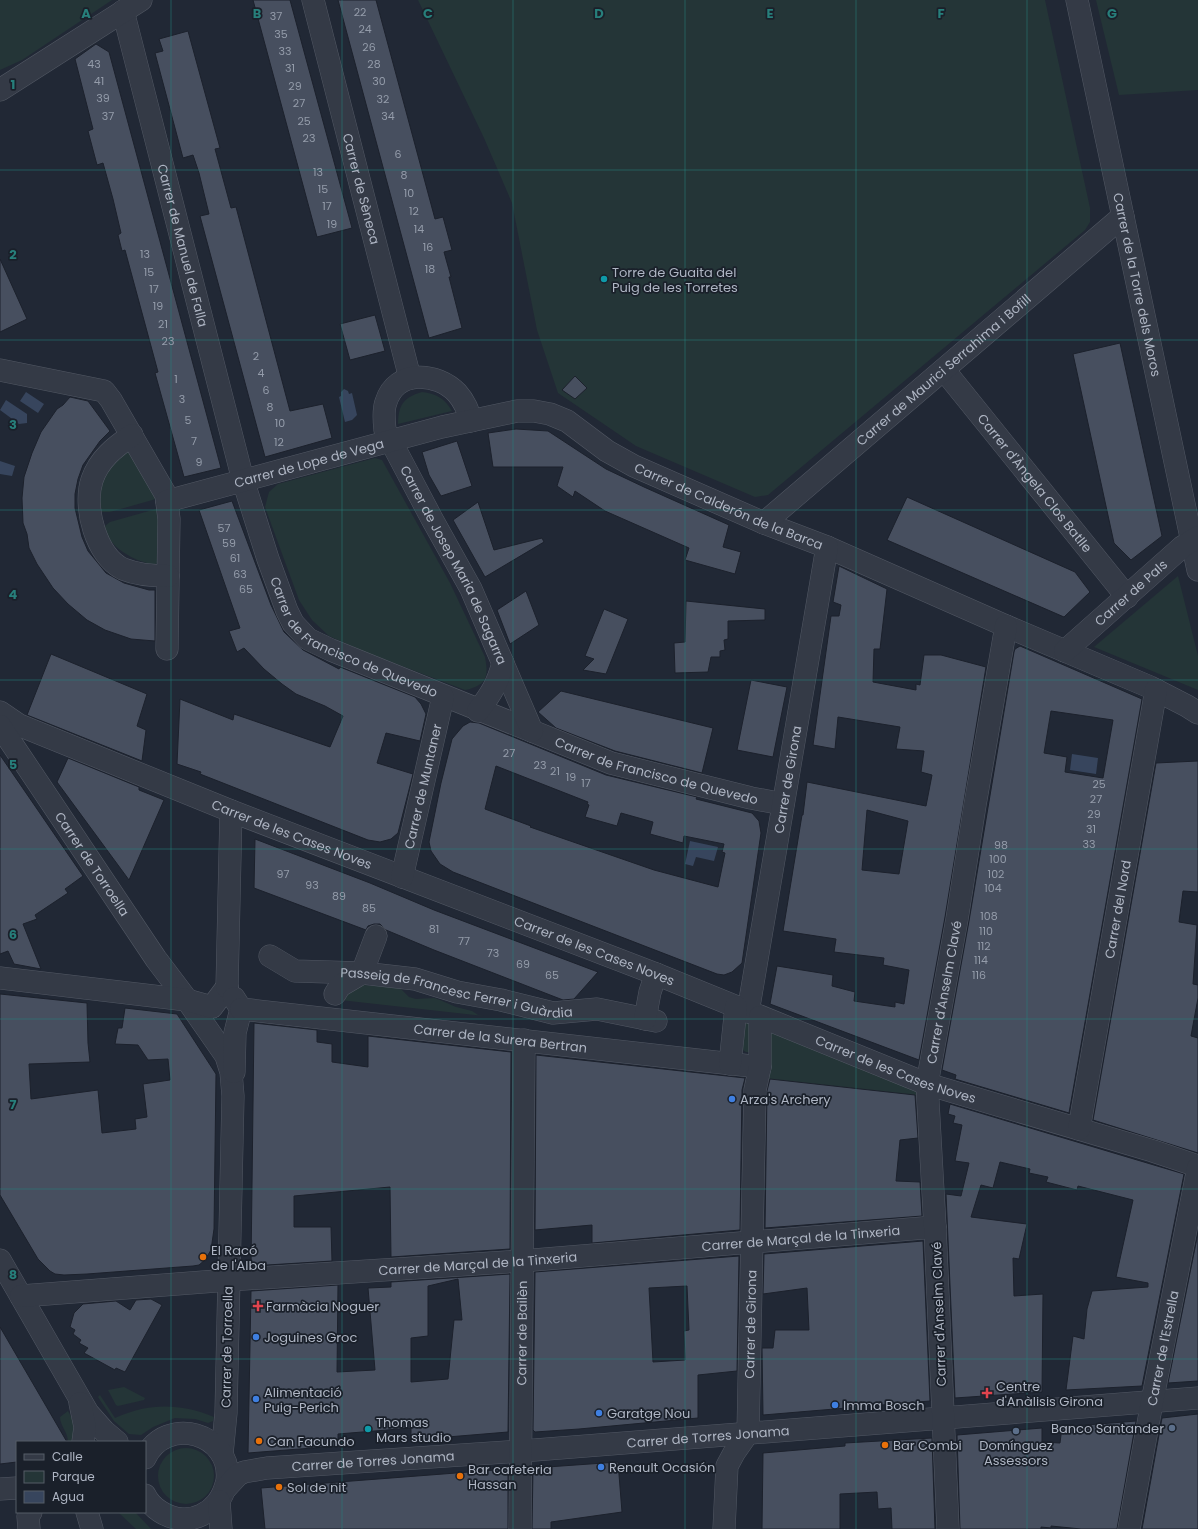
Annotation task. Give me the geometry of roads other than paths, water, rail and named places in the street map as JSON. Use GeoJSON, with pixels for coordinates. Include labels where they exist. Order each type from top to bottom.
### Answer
{"type":"FeatureCollection","features":[{"type":"Feature","properties":{"kind":"street"},"geometry":{"type":"LineString","coordinates":[[0,90],[141,0]]}},
{"type":"Feature","properties":{"kind":"street","name":"Carrer de Sèneca"},"geometry":{"type":"LineString","coordinates":[[313,0],[410,378]]}},
{"type":"Feature","properties":{"kind":"street","name":"Carrer de la Torre dels Moros"},"geometry":{"type":"LineString","coordinates":[[1077,0],[1123,216],[1195,539],[1198,570]]}},
{"type":"Feature","properties":{"kind":"street","name":"Carrer de Manuel de Falla"},"geometry":{"type":"LineString","coordinates":[[123,11],[243,480]]}},
{"type":"Feature","properties":{"kind":"street","name":"Carrer de Maurici Serrahima i Bofill"},"geometry":{"type":"LineString","coordinates":[[764,523],[1123,216]]}},
{"type":"Feature","properties":{"kind":"street"},"geometry":{"type":"LineString","coordinates":[[0,370],[104,391],[132,435],[166,495],[167,500],[169,519],[167,649]]}},
{"type":"Feature","properties":{"kind":"street","name":"Carrer d'Àngela Clos Batlle"},"geometry":{"type":"LineString","coordinates":[[944,370],[1127,597]]}},
{"type":"Feature","properties":{"kind":"street"},"geometry":{"type":"LineString","coordinates":[[410,378],[423,377],[441,382],[456,393],[466,405],[471,421]]}},
{"type":"Feature","properties":{"kind":"street","name":"Carrer de Lope de Vega"},"geometry":{"type":"LineString","coordinates":[[167,500],[390,441],[385,430],[384,416],[386,402],[394,388],[406,379],[410,378]]}},
{"type":"Feature","properties":{"kind":"street","name":"Carrer de Calderón de la Barca"},"geometry":{"type":"LineString","coordinates":[[390,441],[517,411],[534,411],[550,414],[567,421],[607,451],[634,466],[764,523],[827,547],[1156,690],[1198,713]]}},
{"type":"Feature","properties":{"kind":"street"},"geometry":{"type":"LineString","coordinates":[[132,435],[116,446],[103,459],[92,480],[90,495],[93,528],[99,544],[108,558],[122,568],[137,574],[168,576]]}},
{"type":"Feature","properties":{"kind":"street","name":"Carrer de Josep Maria de Sagarra"},"geometry":{"type":"LineString","coordinates":[[390,441],[471,589],[503,663],[494,690],[478,710]]}},
{"type":"Feature","properties":{"kind":"street","name":"Carrer de Francisco de Quevedo"},"geometry":{"type":"LineString","coordinates":[[243,480],[268,559],[287,611],[293,623],[308,639],[443,696],[611,763],[744,796],[783,804]]}},
{"type":"Feature","properties":{"kind":"street","name":"Carrer de Pals"},"geometry":{"type":"LineString","coordinates":[[1065,651],[1182,547],[1195,539]]}},
{"type":"Feature","properties":{"kind":"street","name":"Carrer de Girona"},"geometry":{"type":"LineString","coordinates":[[748,1433],[755,1090],[760,1067],[748,1012],[827,547]]}},
{"type":"Feature","properties":{"kind":"street","name":"Carrer d'Anselm Clavé"},"geometry":{"type":"LineString","coordinates":[[948,1529],[935,1227],[927,1084],[957,920],[974,805],[1006,626]]}},
{"type":"Feature","properties":{"kind":"street"},"geometry":{"type":"LineString","coordinates":[[503,663],[532,731]]}},
{"type":"Feature","properties":{"kind":"street","name":"Carrer del Nord"},"geometry":{"type":"LineString","coordinates":[[1079,1129],[1156,690]]}},
{"type":"Feature","properties":{"kind":"street","name":"Carrer de Muntaner"},"geometry":{"type":"LineString","coordinates":[[402,877],[443,696]]}},
{"type":"Feature","properties":{"kind":"street","name":"Carrer de les Cases Noves"},"geometry":{"type":"LineString","coordinates":[[0,712],[19,725],[231,811],[656,974],[927,1084],[1079,1129],[1198,1167]]}},
{"type":"Feature","properties":{"kind":"street","name":"Carrer de Torroella"},"geometry":{"type":"LineString","coordinates":[[0,726],[156,959],[226,1056],[233,1096]]}},
{"type":"Feature","properties":{"kind":"street"},"geometry":{"type":"LineString","coordinates":[[231,811],[227,987],[241,1009]]}},
{"type":"Feature","properties":{"kind":"street"},"geometry":{"type":"LineString","coordinates":[[335,994],[340,986],[362,973],[376,936]]}},
{"type":"Feature","properties":{"kind":"street","name":"Passeig de Francesc Ferrer i Guàrdia"},"geometry":{"type":"LineString","coordinates":[[270,956],[295,971],[362,973],[415,979],[457,992],[501,1000],[553,1013],[597,1009],[651,1020],[656,974]]}},
{"type":"Feature","properties":{"kind":"street"},"geometry":{"type":"LineString","coordinates":[[0,978],[187,1000],[212,1007],[227,987]]}},
{"type":"Feature","properties":{"kind":"street","name":"Carrer de Torroella"},"geometry":{"type":"LineString","coordinates":[[231,1463],[226,1413],[235,1033],[241,1009]]}},
{"type":"Feature","properties":{"kind":"street","name":"Carrer de la Surera Bertran"},"geometry":{"type":"LineString","coordinates":[[241,1009],[760,1067]]}},
{"type":"Feature","properties":{"kind":"street"},"geometry":{"type":"LineString","coordinates":[[730,1064],[748,1012]]}},
{"type":"Feature","properties":{"kind":"street","name":"Carrer de Bailèn"},"geometry":{"type":"LineString","coordinates":[[520,1529],[522,1451],[524,1040]]}},
{"type":"Feature","properties":{"kind":"street","name":"Carrer de l'Estrella"},"geometry":{"type":"LineString","coordinates":[[1129,1529],[1198,1167]]}},
{"type":"Feature","properties":{"kind":"street","name":"Carrer de Marçal de la Tinxeria"},"geometry":{"type":"LineString","coordinates":[[21,1296],[229,1280],[522,1262],[935,1227]]}},
{"type":"Feature","properties":{"kind":"street"},"geometry":{"type":"LineString","coordinates":[[0,1260],[83,1407],[104,1430],[117,1441]]}},
{"type":"Feature","properties":{"kind":"street","name":"Carrer de Torres Jonama"},"geometry":{"type":"LineString","coordinates":[[231,1463],[274,1467],[522,1451],[1198,1398]]}},
{"type":"Feature","properties":{"kind":"street"},"geometry":{"type":"LineString","coordinates":[[83,1407],[86,1427],[83,1441]]}},
{"type":"Feature","properties":{"kind":"street"},"geometry":{"type":"LineString","coordinates":[[146,1456],[153,1442],[176,1433],[192,1433],[211,1442],[231,1463],[238,1475],[209,1511],[200,1516],[181,1519],[167,1516],[148,1501]]}},
{"type":"Feature","properties":{"kind":"street"},"geometry":{"type":"LineString","coordinates":[[724,1529],[727,1466],[748,1433]]}},
{"type":"Feature","properties":{"kind":"street"},"geometry":{"type":"LineString","coordinates":[[0,1489],[16,1488]]}},
{"type":"Feature","properties":{"kind":"street"},"geometry":{"type":"LineString","coordinates":[[221,1529],[222,1495]]}},
{"type":"Feature","properties":{"kind":"street"},"geometry":{"type":"LineString","coordinates":[[148,1501],[165,1523],[167,1529]]}},
{"type":"Feature","properties":{"kind":"street"},"geometry":{"type":"LineString","coordinates":[[29,1529],[28,1516],[30,1513]]}},
{"type":"Feature","properties":{"kind":"street"},"geometry":{"type":"LineString","coordinates":[[87,1513],[92,1529]]}},
{"type":"Feature","properties":{"kind":"water"},"geometry":{"type":"Polygon","coordinates":[[[344,389],[348,391],[349,394],[352,393],[357,415],[352,420],[345,422],[339,397],[344,389]]]}},
{"type":"Feature","properties":{"kind":"water"},"geometry":{"type":"Polygon","coordinates":[[[26,392],[44,404],[38,413],[20,401],[26,392]]]}},
{"type":"Feature","properties":{"kind":"water"},"geometry":{"type":"Polygon","coordinates":[[[6,400],[27,414],[27,423],[19,424],[0,410],[6,400]]]}},
{"type":"Feature","properties":{"kind":"water"},"geometry":{"type":"Polygon","coordinates":[[[0,461],[15,466],[12,476],[0,474],[0,461]]]}},
{"type":"Feature","properties":{"kind":"water"},"geometry":{"type":"Polygon","coordinates":[[[1072,754],[1098,758],[1096,774],[1070,770],[1072,754]]]}},
{"type":"Feature","properties":{"kind":"water"},"geometry":{"type":"Polygon","coordinates":[[[690,841],[718,847],[714,861],[696,857],[693,866],[685,864],[690,841]]]}},
{"type":"Feature","properties":{"kind":"place","name":"Torre de Guaita del Puig de les Torretes"},"geometry":{"type":"Point","coordinates":[604,279]}},
{"type":"Feature","properties":{"kind":"place","name":"Arza's Archery"},"geometry":{"type":"Point","coordinates":[732,1099]}},
{"type":"Feature","properties":{"kind":"place","name":"El Racó de l'Alba"},"geometry":{"type":"Point","coordinates":[203,1257]}},
{"type":"Feature","properties":{"kind":"place","name":"Farmàcia Noguer"},"geometry":{"type":"Point","coordinates":[258,1306]}},
{"type":"Feature","properties":{"kind":"place","name":"Joguines Groc"},"geometry":{"type":"Point","coordinates":[256,1337]}},
{"type":"Feature","properties":{"kind":"place","name":"Centre d'Anàlisis Girona"},"geometry":{"type":"Point","coordinates":[987,1393]}},
{"type":"Feature","properties":{"kind":"place","name":"Alimentació Puig-Perich"},"geometry":{"type":"Point","coordinates":[256,1399]}},
{"type":"Feature","properties":{"kind":"place","name":"Imma Bosch"},"geometry":{"type":"Point","coordinates":[835,1405]}},
{"type":"Feature","properties":{"kind":"place","name":"Garatge Nou"},"geometry":{"type":"Point","coordinates":[599,1413]}},
{"type":"Feature","properties":{"kind":"place","name":"Banco Santander"},"geometry":{"type":"Point","coordinates":[1172,1428]}},
{"type":"Feature","properties":{"kind":"place","name":"Thomas Mars studio"},"geometry":{"type":"Point","coordinates":[368,1429]}},
{"type":"Feature","properties":{"kind":"place","name":"Domínguez Assessors"},"geometry":{"type":"Point","coordinates":[1016,1431]}},
{"type":"Feature","properties":{"kind":"place","name":"Can Facundo"},"geometry":{"type":"Point","coordinates":[259,1441]}},
{"type":"Feature","properties":{"kind":"place","name":"Bar Combi"},"geometry":{"type":"Point","coordinates":[885,1445]}},
{"type":"Feature","properties":{"kind":"place","name":"Renault Ocasión"},"geometry":{"type":"Point","coordinates":[601,1467]}},
{"type":"Feature","properties":{"kind":"place","name":"Bar cafeteria Hassan"},"geometry":{"type":"Point","coordinates":[460,1476]}},
{"type":"Feature","properties":{"kind":"place","name":"Sol de nit"},"geometry":{"type":"Point","coordinates":[279,1487]}}]}
